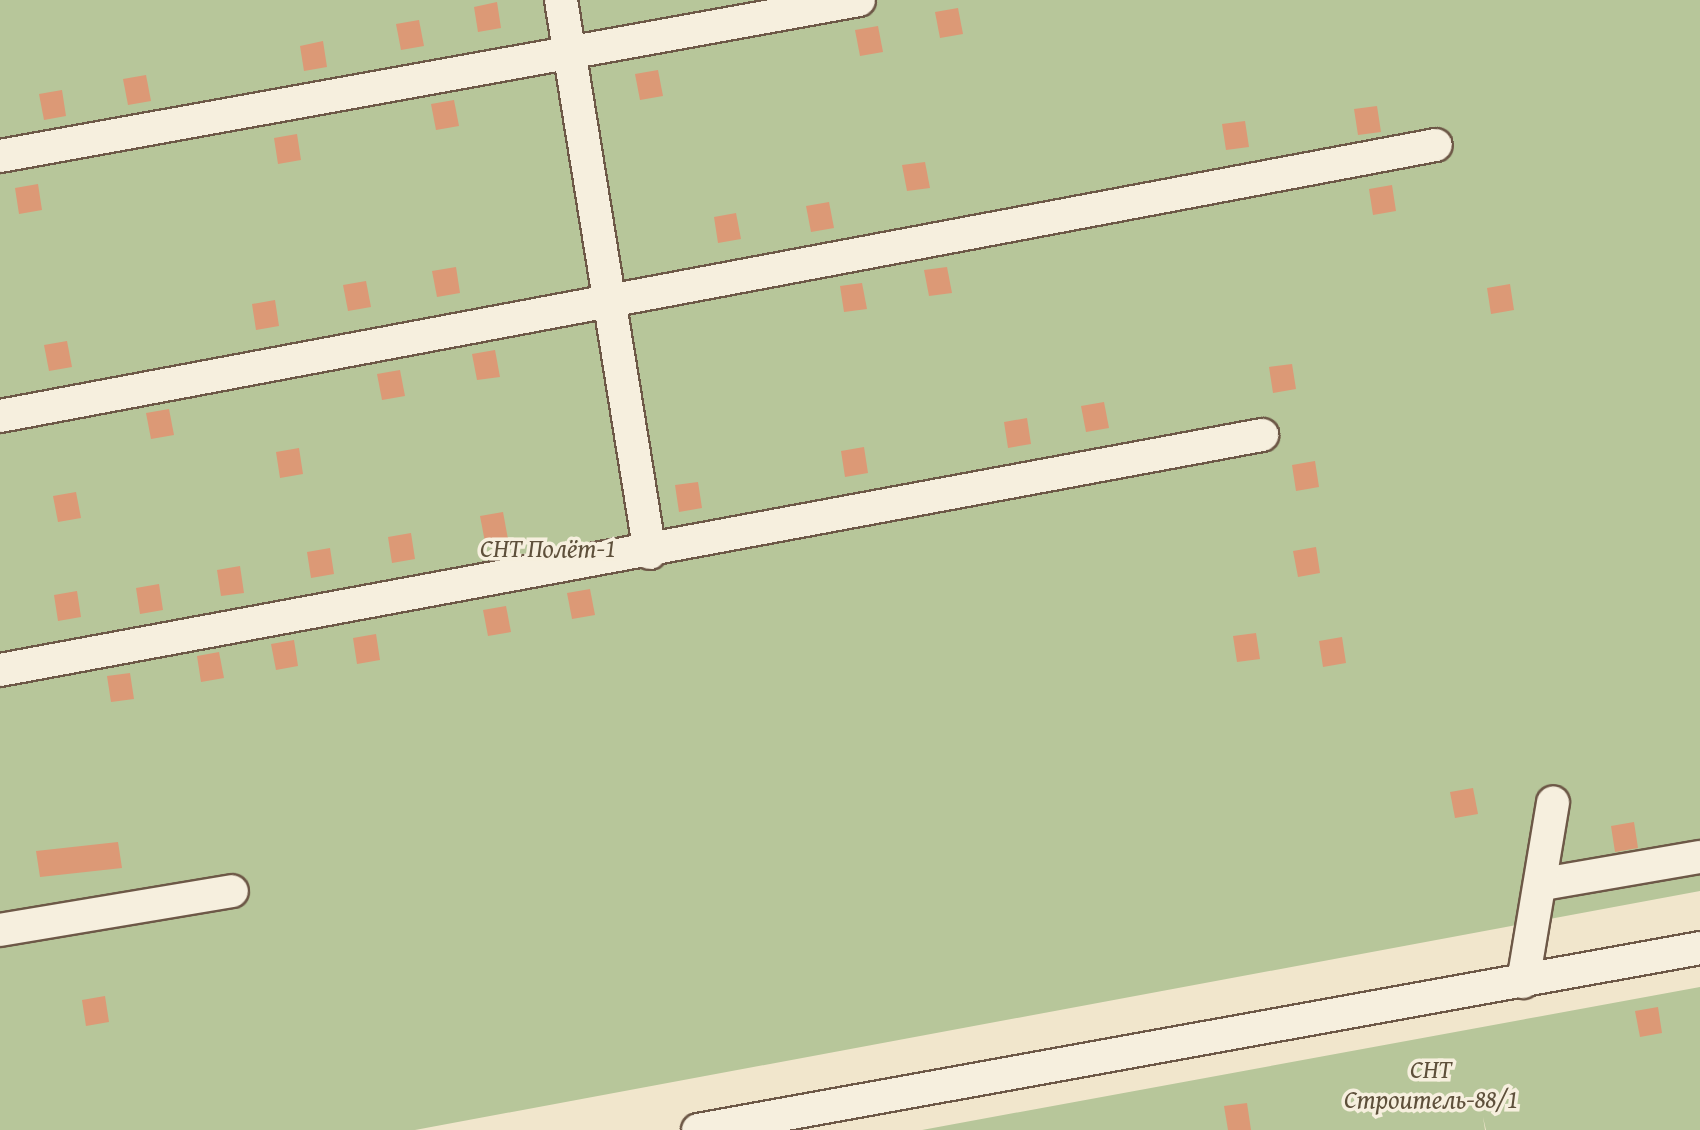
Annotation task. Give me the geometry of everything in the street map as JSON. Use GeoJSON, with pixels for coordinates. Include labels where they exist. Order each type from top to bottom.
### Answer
{"type":"FeatureCollection","features":[{"type":"Feature","properties":{"kind":"street"},"geometry":{"type":"LineString","coordinates":[[561,0],[650,553]]}},
{"type":"Feature","properties":{"kind":"street"},"geometry":{"type":"LineString","coordinates":[[0,156],[859,0]]}},
{"type":"Feature","properties":{"kind":"street"},"geometry":{"type":"LineString","coordinates":[[0,416],[610,299],[994,232],[1436,145]]}},
{"type":"Feature","properties":{"kind":"street"},"geometry":{"type":"LineString","coordinates":[[0,670],[650,553],[1262,435]]}},
{"type":"Feature","properties":{"kind":"street"},"geometry":{"type":"LineString","coordinates":[[1523,982],[1543,884],[1553,802]]}},
{"type":"Feature","properties":{"kind":"street"},"geometry":{"type":"LineString","coordinates":[[1543,884],[1700,857]]}},
{"type":"Feature","properties":{"kind":"street"},"geometry":{"type":"LineString","coordinates":[[0,930],[232,891]]}},
{"type":"Feature","properties":{"kind":"street"},"geometry":{"type":"LineString","coordinates":[[698,1130],[1700,948]]}},
{"type":"Feature","properties":{"kind":"green space","name":"СНТ Полёт-1"},"geometry":{"type":"Polygon","coordinates":[[[0,0],[1700,0],[1700,891],[415,1130],[0,1130],[0,0]]]}},
{"type":"Feature","properties":{"kind":"green space","name":"СНТ Строитель-88/1"},"geometry":{"type":"Polygon","coordinates":[[[1700,987],[1700,1130],[1486,1130],[1483,1117],[1485,1130],[922,1130],[1700,987]]]}},
{"type":"Feature","properties":{"kind":"building"},"geometry":{"type":"Polygon","coordinates":[[[497,2],[501,28],[478,32],[474,7],[497,2]]]}},
{"type":"Feature","properties":{"kind":"building"},"geometry":{"type":"Polygon","coordinates":[[[958,8],[963,34],[940,38],[935,12],[958,8]]]}},
{"type":"Feature","properties":{"kind":"building"},"geometry":{"type":"Polygon","coordinates":[[[419,20],[424,46],[401,50],[396,24],[419,20]]]}},
{"type":"Feature","properties":{"kind":"building"},"geometry":{"type":"Polygon","coordinates":[[[878,26],[883,52],[860,56],[855,30],[878,26]]]}},
{"type":"Feature","properties":{"kind":"building"},"geometry":{"type":"Polygon","coordinates":[[[323,41],[327,67],[304,71],[300,46],[323,41]]]}},
{"type":"Feature","properties":{"kind":"building"},"geometry":{"type":"Polygon","coordinates":[[[658,70],[663,96],[640,100],[635,74],[658,70]]]}},
{"type":"Feature","properties":{"kind":"building"},"geometry":{"type":"Polygon","coordinates":[[[146,75],[151,101],[128,105],[123,79],[146,75]]]}},
{"type":"Feature","properties":{"kind":"building"},"geometry":{"type":"Polygon","coordinates":[[[62,90],[66,116],[44,120],[39,94],[62,90]]]}},
{"type":"Feature","properties":{"kind":"building"},"geometry":{"type":"Polygon","coordinates":[[[454,100],[459,126],[436,130],[431,104],[454,100]]]}},
{"type":"Feature","properties":{"kind":"building"},"geometry":{"type":"Polygon","coordinates":[[[1377,106],[1381,132],[1358,135],[1354,109],[1377,106]]]}},
{"type":"Feature","properties":{"kind":"building"},"geometry":{"type":"Polygon","coordinates":[[[1245,121],[1249,147],[1226,150],[1222,124],[1245,121]]]}},
{"type":"Feature","properties":{"kind":"building"},"geometry":{"type":"Polygon","coordinates":[[[297,134],[301,160],[278,164],[274,138],[297,134]]]}},
{"type":"Feature","properties":{"kind":"building"},"geometry":{"type":"Polygon","coordinates":[[[925,162],[930,188],[907,191],[902,165],[925,162]]]}},
{"type":"Feature","properties":{"kind":"building"},"geometry":{"type":"Polygon","coordinates":[[[38,184],[42,210],[19,214],[15,188],[38,184]]]}},
{"type":"Feature","properties":{"kind":"building"},"geometry":{"type":"Polygon","coordinates":[[[1392,185],[1396,211],[1373,215],[1369,189],[1392,185]]]}},
{"type":"Feature","properties":{"kind":"building"},"geometry":{"type":"Polygon","coordinates":[[[829,202],[834,228],[811,232],[806,206],[829,202]]]}},
{"type":"Feature","properties":{"kind":"building"},"geometry":{"type":"Polygon","coordinates":[[[736,213],[741,239],[718,243],[714,217],[736,213]]]}},
{"type":"Feature","properties":{"kind":"building"},"geometry":{"type":"Polygon","coordinates":[[[456,267],[460,293],[437,297],[432,271],[456,267]]]}},
{"type":"Feature","properties":{"kind":"building"},"geometry":{"type":"Polygon","coordinates":[[[947,267],[952,293],[929,296],[924,270],[947,267]]]}},
{"type":"Feature","properties":{"kind":"building"},"geometry":{"type":"Polygon","coordinates":[[[366,281],[371,307],[348,311],[343,285],[366,281]]]}},
{"type":"Feature","properties":{"kind":"building"},"geometry":{"type":"Polygon","coordinates":[[[862,283],[867,309],[844,312],[840,286],[862,283]]]}},
{"type":"Feature","properties":{"kind":"building"},"geometry":{"type":"Polygon","coordinates":[[[1510,284],[1514,310],[1491,314],[1487,288],[1510,284]]]}},
{"type":"Feature","properties":{"kind":"building"},"geometry":{"type":"Polygon","coordinates":[[[275,300],[279,326],[256,330],[252,304],[275,300]]]}},
{"type":"Feature","properties":{"kind":"building"},"geometry":{"type":"Polygon","coordinates":[[[67,341],[72,367],[49,371],[44,345],[67,341]]]}},
{"type":"Feature","properties":{"kind":"building"},"geometry":{"type":"Polygon","coordinates":[[[495,350],[500,377],[477,380],[472,354],[495,350]]]}},
{"type":"Feature","properties":{"kind":"building"},"geometry":{"type":"Polygon","coordinates":[[[1292,364],[1296,389],[1273,393],[1269,367],[1292,364]]]}},
{"type":"Feature","properties":{"kind":"building"},"geometry":{"type":"Polygon","coordinates":[[[400,370],[405,396],[382,400],[377,374],[400,370]]]}},
{"type":"Feature","properties":{"kind":"building"},"geometry":{"type":"Polygon","coordinates":[[[1104,402],[1109,428],[1086,432],[1081,406],[1104,402]]]}},
{"type":"Feature","properties":{"kind":"building"},"geometry":{"type":"Polygon","coordinates":[[[169,409],[174,435],[151,439],[146,413],[169,409]]]}},
{"type":"Feature","properties":{"kind":"building"},"geometry":{"type":"Polygon","coordinates":[[[1027,418],[1031,444],[1008,448],[1004,422],[1027,418]]]}},
{"type":"Feature","properties":{"kind":"building"},"geometry":{"type":"Polygon","coordinates":[[[864,447],[868,473],[845,477],[841,451],[864,447]]]}},
{"type":"Feature","properties":{"kind":"building"},"geometry":{"type":"Polygon","coordinates":[[[299,448],[303,474],[280,478],[276,452],[299,448]]]}},
{"type":"Feature","properties":{"kind":"building"},"geometry":{"type":"Polygon","coordinates":[[[1315,461],[1319,487],[1296,491],[1292,465],[1315,461]]]}},
{"type":"Feature","properties":{"kind":"building"},"geometry":{"type":"Polygon","coordinates":[[[698,482],[702,508],[679,512],[675,485],[698,482]]]}},
{"type":"Feature","properties":{"kind":"building"},"geometry":{"type":"Polygon","coordinates":[[[76,492],[81,518],[58,522],[53,496],[76,492]]]}},
{"type":"Feature","properties":{"kind":"building"},"geometry":{"type":"Polygon","coordinates":[[[503,512],[508,539],[485,542],[480,516],[503,512]]]}},
{"type":"Feature","properties":{"kind":"building"},"geometry":{"type":"Polygon","coordinates":[[[411,533],[415,559],[392,563],[388,537],[411,533]]]}},
{"type":"Feature","properties":{"kind":"building"},"geometry":{"type":"Polygon","coordinates":[[[1316,547],[1320,573],[1298,577],[1293,551],[1316,547]]]}},
{"type":"Feature","properties":{"kind":"building"},"geometry":{"type":"Polygon","coordinates":[[[330,548],[334,574],[311,578],[307,552],[330,548]]]}},
{"type":"Feature","properties":{"kind":"building"},"geometry":{"type":"Polygon","coordinates":[[[240,566],[244,593],[221,596],[217,570],[240,566]]]}},
{"type":"Feature","properties":{"kind":"building"},"geometry":{"type":"Polygon","coordinates":[[[159,584],[163,610],[140,614],[136,588],[159,584]]]}},
{"type":"Feature","properties":{"kind":"building"},"geometry":{"type":"Polygon","coordinates":[[[590,589],[595,615],[572,619],[567,593],[590,589]]]}},
{"type":"Feature","properties":{"kind":"building"},"geometry":{"type":"Polygon","coordinates":[[[77,591],[81,617],[58,621],[54,595],[77,591]]]}},
{"type":"Feature","properties":{"kind":"building"},"geometry":{"type":"Polygon","coordinates":[[[506,606],[511,632],[488,636],[483,610],[506,606]]]}},
{"type":"Feature","properties":{"kind":"building"},"geometry":{"type":"Polygon","coordinates":[[[1256,633],[1260,659],[1237,662],[1233,636],[1256,633]]]}},
{"type":"Feature","properties":{"kind":"building"},"geometry":{"type":"Polygon","coordinates":[[[376,634],[380,660],[357,664],[353,638],[376,634]]]}},
{"type":"Feature","properties":{"kind":"building"},"geometry":{"type":"Polygon","coordinates":[[[1342,637],[1346,663],[1323,667],[1319,641],[1342,637]]]}},
{"type":"Feature","properties":{"kind":"building"},"geometry":{"type":"Polygon","coordinates":[[[294,640],[298,666],[276,670],[271,644],[294,640]]]}},
{"type":"Feature","properties":{"kind":"building"},"geometry":{"type":"Polygon","coordinates":[[[219,652],[224,678],[201,682],[197,656],[219,652]]]}},
{"type":"Feature","properties":{"kind":"building"},"geometry":{"type":"Polygon","coordinates":[[[130,673],[134,699],[111,702],[107,676],[130,673]]]}},
{"type":"Feature","properties":{"kind":"building"},"geometry":{"type":"Polygon","coordinates":[[[1473,788],[1478,814],[1455,818],[1450,792],[1473,788]]]}},
{"type":"Feature","properties":{"kind":"building"},"geometry":{"type":"Polygon","coordinates":[[[1634,822],[1638,848],[1615,852],[1611,826],[1634,822]]]}},
{"type":"Feature","properties":{"kind":"building"},"geometry":{"type":"Polygon","coordinates":[[[118,842],[122,868],[40,877],[36,851],[118,842]]]}},
{"type":"Feature","properties":{"kind":"building"},"geometry":{"type":"Polygon","coordinates":[[[105,996],[109,1022],[86,1026],[82,1000],[105,996]]]}},
{"type":"Feature","properties":{"kind":"building"},"geometry":{"type":"Polygon","coordinates":[[[1658,1007],[1662,1033],[1640,1037],[1635,1011],[1658,1007]]]}},
{"type":"Feature","properties":{"kind":"building"},"geometry":{"type":"Polygon","coordinates":[[[1247,1103],[1251,1130],[1228,1130],[1224,1106],[1247,1103]]]}}]}
